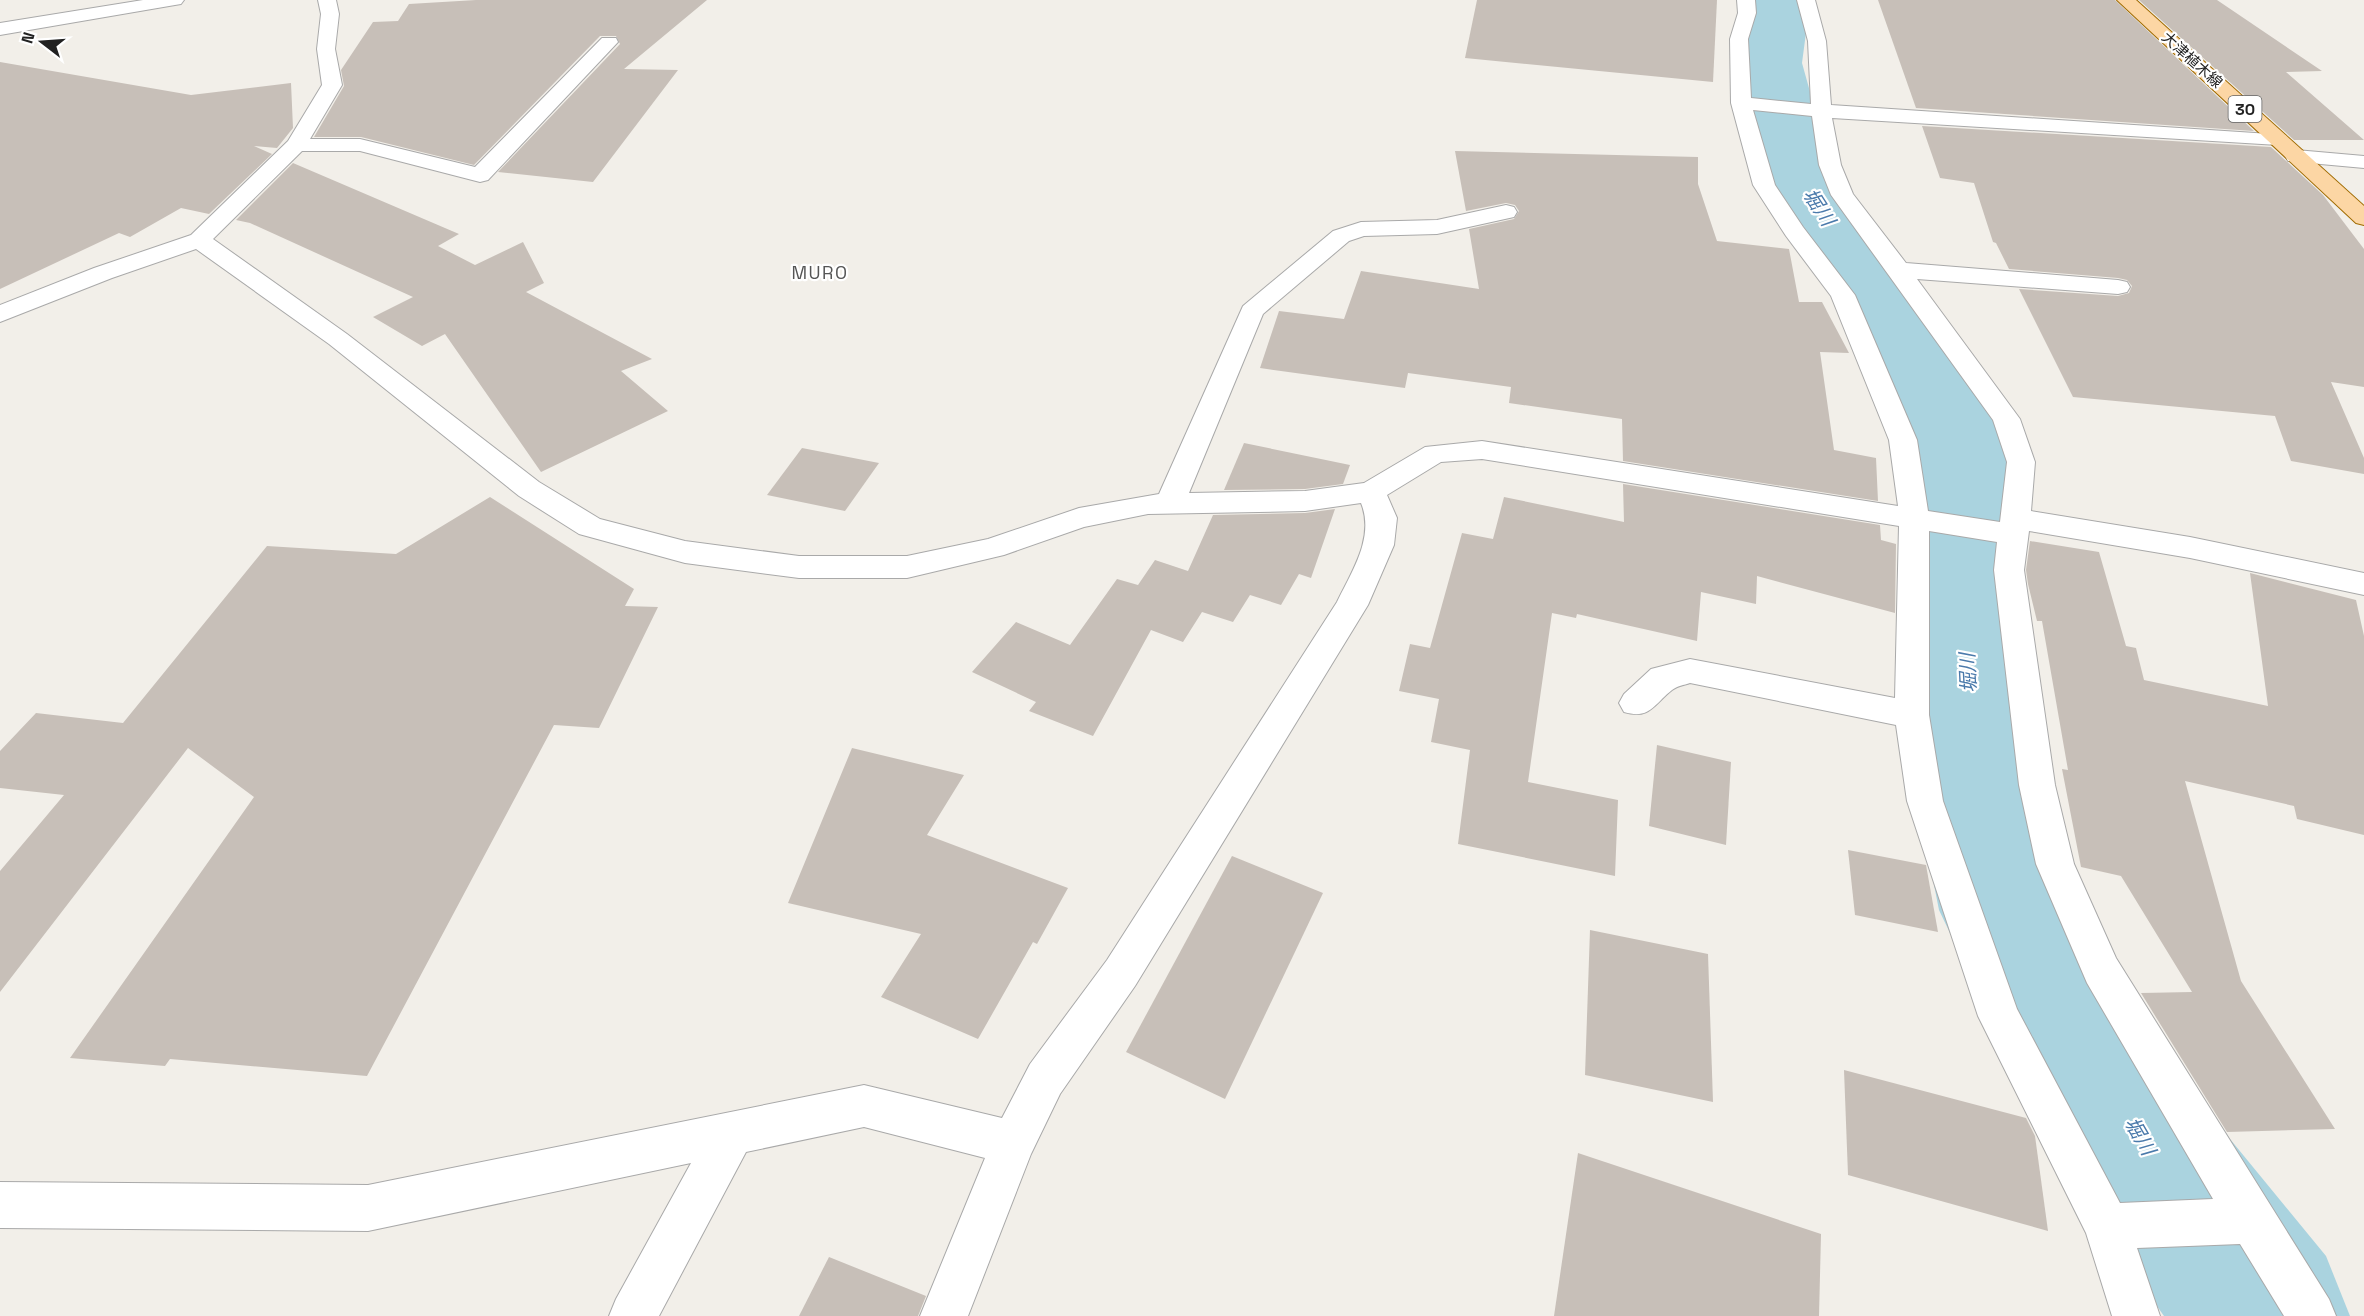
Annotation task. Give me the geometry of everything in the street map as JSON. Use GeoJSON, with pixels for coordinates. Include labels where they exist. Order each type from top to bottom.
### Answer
{"type":"FeatureCollection","features":[{"type":"Feature","properties":{"kind":"main road","name":"大津植木線"},"geometry":{"type":"LineString","coordinates":[[2126,0],[2364,218]]}},
{"type":"Feature","properties":{"kind":"street"},"geometry":{"type":"LineString","coordinates":[[0,29],[175,0]]}},
{"type":"Feature","properties":{"kind":"street"},"geometry":{"type":"LineString","coordinates":[[0,314],[103,273],[199,240],[296,145],[332,85],[326,49],[330,14],[327,0]]}},
{"type":"Feature","properties":{"kind":"street"},"geometry":{"type":"LineString","coordinates":[[1746,0],[1747,13],[1739,39],[1764,185],[1794,231],[1843,295],[1903,440],[1914,518],[1912,715],[1925,801],[1999,1016],[2107,1226],[2136,1316]]}},
{"type":"Feature","properties":{"kind":"street"},"geometry":{"type":"LineString","coordinates":[[1806,0],[1817,41],[1815,110],[1830,165],[1842,195],[2006,419],[2021,462],[2008,570],[2037,785],[2055,864],[2101,970],[2312,1316]]}},
{"type":"Feature","properties":{"kind":"street"},"geometry":{"type":"LineString","coordinates":[[296,145],[360,145],[480,175],[609,42]]}},
{"type":"Feature","properties":{"kind":"street"},"geometry":{"type":"LineString","coordinates":[[1749,104],[2278,139]]}},
{"type":"Feature","properties":{"kind":"street"},"geometry":{"type":"LineString","coordinates":[[2296,156],[2364,162]]}},
{"type":"Feature","properties":{"kind":"street"},"geometry":{"type":"LineString","coordinates":[[1170,503],[1252,311],[1341,236],[1361,229],[1437,227],[1506,212]]}},
{"type":"Feature","properties":{"kind":"street"},"geometry":{"type":"LineString","coordinates":[[199,240],[339,339],[529,489],[590,527],[685,552],[799,567],[908,567],[993,548],[1079,518],[1148,504],[1305,501],[1371,492],[1435,453],[1482,450],[1914,518],[2103,532],[2290,566],[2364,584]]}},
{"type":"Feature","properties":{"kind":"street"},"geometry":{"type":"LineString","coordinates":[[1899,270],[2118,286]]}},
{"type":"Feature","properties":{"kind":"street"},"geometry":{"type":"LineString","coordinates":[[944,1316],[1013,1143],[1045,1079],[1121,974],[1352,605],[1379,545],[1382,518],[1371,492]]}},
{"type":"Feature","properties":{"kind":"street"},"geometry":{"type":"LineString","coordinates":[[1636,703],[1663,678],[1690,671],[1912,715]]}},
{"type":"Feature","properties":{"kind":"street"},"geometry":{"type":"LineString","coordinates":[[0,1205],[368,1208],[864,1106],[1013,1143]]}},
{"type":"Feature","properties":{"kind":"street"},"geometry":{"type":"LineString","coordinates":[[633,1316],[732,1133]]}},
{"type":"Feature","properties":{"kind":"street"},"geometry":{"type":"LineString","coordinates":[[2107,1226],[2252,1221]]}},
{"type":"Feature","properties":{"kind":"building"},"geometry":{"type":"Polygon","coordinates":[[[476,0],[707,0],[624,69],[678,70],[593,182],[498,172],[620,44],[616,36],[600,36],[474,165],[361,137],[314,137],[344,86],[341,70],[373,22],[398,21],[409,4],[476,0]]]}},
{"type":"Feature","properties":{"kind":"building"},"geometry":{"type":"Polygon","coordinates":[[[1477,0],[1717,0],[1713,82],[1465,58],[1477,0]]]}},
{"type":"Feature","properties":{"kind":"building"},"geometry":{"type":"Polygon","coordinates":[[[1878,0],[2115,0],[2254,131],[1916,108],[1878,0]]]}},
{"type":"Feature","properties":{"kind":"building"},"geometry":{"type":"Polygon","coordinates":[[[2139,0],[2217,0],[2322,71],[2286,72],[2364,140],[2294,140],[2139,0]]]}},
{"type":"Feature","properties":{"kind":"building"},"geometry":{"type":"Polygon","coordinates":[[[0,62],[191,95],[291,83],[293,128],[277,148],[254,146],[272,154],[209,214],[181,208],[130,237],[119,233],[0,289],[0,62]]]}},
{"type":"Feature","properties":{"kind":"building"},"geometry":{"type":"Polygon","coordinates":[[[1922,126],[2271,147],[2323,195],[2364,249],[2364,387],[2331,382],[2364,458],[2364,474],[2291,461],[2275,416],[2073,397],[2019,289],[2118,296],[2129,293],[2132,286],[2127,280],[2118,278],[2009,269],[1996,243],[1993,242],[1974,183],[1940,178],[1922,126]]]}},
{"type":"Feature","properties":{"kind":"building"},"geometry":{"type":"Polygon","coordinates":[[[1455,151],[1698,157],[1698,184],[1717,241],[1789,249],[1799,302],[1822,302],[1849,353],[1820,352],[1834,450],[1876,458],[1878,501],[1623,461],[1622,419],[1509,403],[1511,387],[1408,373],[1405,388],[1260,368],[1279,311],[1344,319],[1361,271],[1479,289],[1469,229],[1514,219],[1519,211],[1515,205],[1506,203],[1466,211],[1455,151]]]}},
{"type":"Feature","properties":{"kind":"building"},"geometry":{"type":"Polygon","coordinates":[[[293,163],[459,234],[438,246],[475,265],[523,242],[544,283],[526,292],[652,359],[621,371],[668,411],[541,472],[445,334],[422,346],[373,317],[413,297],[250,223],[236,220],[293,163]]]}},
{"type":"Feature","properties":{"kind":"building"},"geometry":{"type":"Polygon","coordinates":[[[1244,443],[1350,465],[1343,484],[1305,489],[1224,490],[1244,443]]]}},
{"type":"Feature","properties":{"kind":"building"},"geometry":{"type":"Polygon","coordinates":[[[802,448],[879,463],[845,511],[767,495],[802,448]]]}},
{"type":"Feature","properties":{"kind":"building"},"geometry":{"type":"Polygon","coordinates":[[[1623,484],[1880,525],[1881,540],[1896,544],[1895,613],[1757,576],[1756,604],[1701,592],[1697,641],[1577,614],[1576,618],[1552,613],[1528,782],[1618,800],[1615,876],[1458,844],[1470,750],[1431,742],[1439,699],[1399,691],[1410,644],[1430,648],[1462,533],[1493,539],[1504,497],[1624,522],[1623,484]]]}},
{"type":"Feature","properties":{"kind":"building"},"geometry":{"type":"Polygon","coordinates":[[[490,497],[634,589],[625,606],[658,607],[599,728],[554,725],[367,1076],[170,1059],[165,1066],[70,1058],[254,797],[188,748],[0,992],[0,871],[64,795],[0,788],[0,751],[36,713],[123,723],[267,546],[396,554],[490,497]]]}},
{"type":"Feature","properties":{"kind":"building"},"geometry":{"type":"Polygon","coordinates":[[[1335,509],[1311,578],[1299,574],[1281,605],[1250,595],[1233,622],[1202,612],[1183,642],[1151,630],[1093,736],[1029,711],[1036,702],[972,672],[1016,622],[1070,645],[1117,579],[1138,585],[1155,560],[1188,571],[1213,515],[1305,513],[1335,509]]]}},
{"type":"Feature","properties":{"kind":"building"},"geometry":{"type":"Polygon","coordinates":[[[2030,541],[2099,552],[2126,646],[2136,648],[2144,680],[2268,706],[2250,573],[2356,600],[2364,636],[2364,835],[2297,819],[2294,806],[2185,781],[2241,981],[2335,1129],[2227,1132],[2141,993],[2192,992],[2121,876],[2081,867],[2062,769],[2068,770],[2042,621],[2037,621],[2028,584],[2026,570],[2030,541]]]}},
{"type":"Feature","properties":{"kind":"building"},"geometry":{"type":"Polygon","coordinates":[[[1657,745],[1731,762],[1726,845],[1649,826],[1657,745]]]}},
{"type":"Feature","properties":{"kind":"building"},"geometry":{"type":"Polygon","coordinates":[[[852,748],[964,775],[927,835],[1068,888],[1037,944],[1033,942],[978,1039],[881,997],[921,934],[788,903],[852,748]]]}},
{"type":"Feature","properties":{"kind":"building"},"geometry":{"type":"Polygon","coordinates":[[[1848,850],[1926,865],[1938,932],[1855,915],[1848,850]]]}},
{"type":"Feature","properties":{"kind":"building"},"geometry":{"type":"Polygon","coordinates":[[[1232,856],[1323,893],[1225,1099],[1126,1052],[1232,856]]]}},
{"type":"Feature","properties":{"kind":"building"},"geometry":{"type":"Polygon","coordinates":[[[1590,930],[1708,954],[1713,1102],[1585,1075],[1590,930]]]}},
{"type":"Feature","properties":{"kind":"building"},"geometry":{"type":"Polygon","coordinates":[[[1844,1070],[2026,1118],[2035,1136],[2048,1231],[1848,1175],[1844,1070]]]}},
{"type":"Feature","properties":{"kind":"building"},"geometry":{"type":"Polygon","coordinates":[[[1578,1153],[1821,1234],[1819,1316],[1554,1316],[1578,1153]]]}},
{"type":"Feature","properties":{"kind":"building"},"geometry":{"type":"Polygon","coordinates":[[[829,1257],[926,1296],[918,1316],[799,1316],[829,1257]]]}},
{"type":"Feature","properties":{"kind":"waterway","name":"堀川"},"geometry":{"type":"LineString","coordinates":[[1774,0],[1777,10],[1768,63],[1793,167],[1937,388],[1956,440],[1957,498],[1974,774],[2007,910],[2174,1195],[2266,1316]]}},
{"type":"Feature","properties":{"kind":"district","name":"MURO"},"geometry":{"type":"Point","coordinates":[820,273]}}]}
